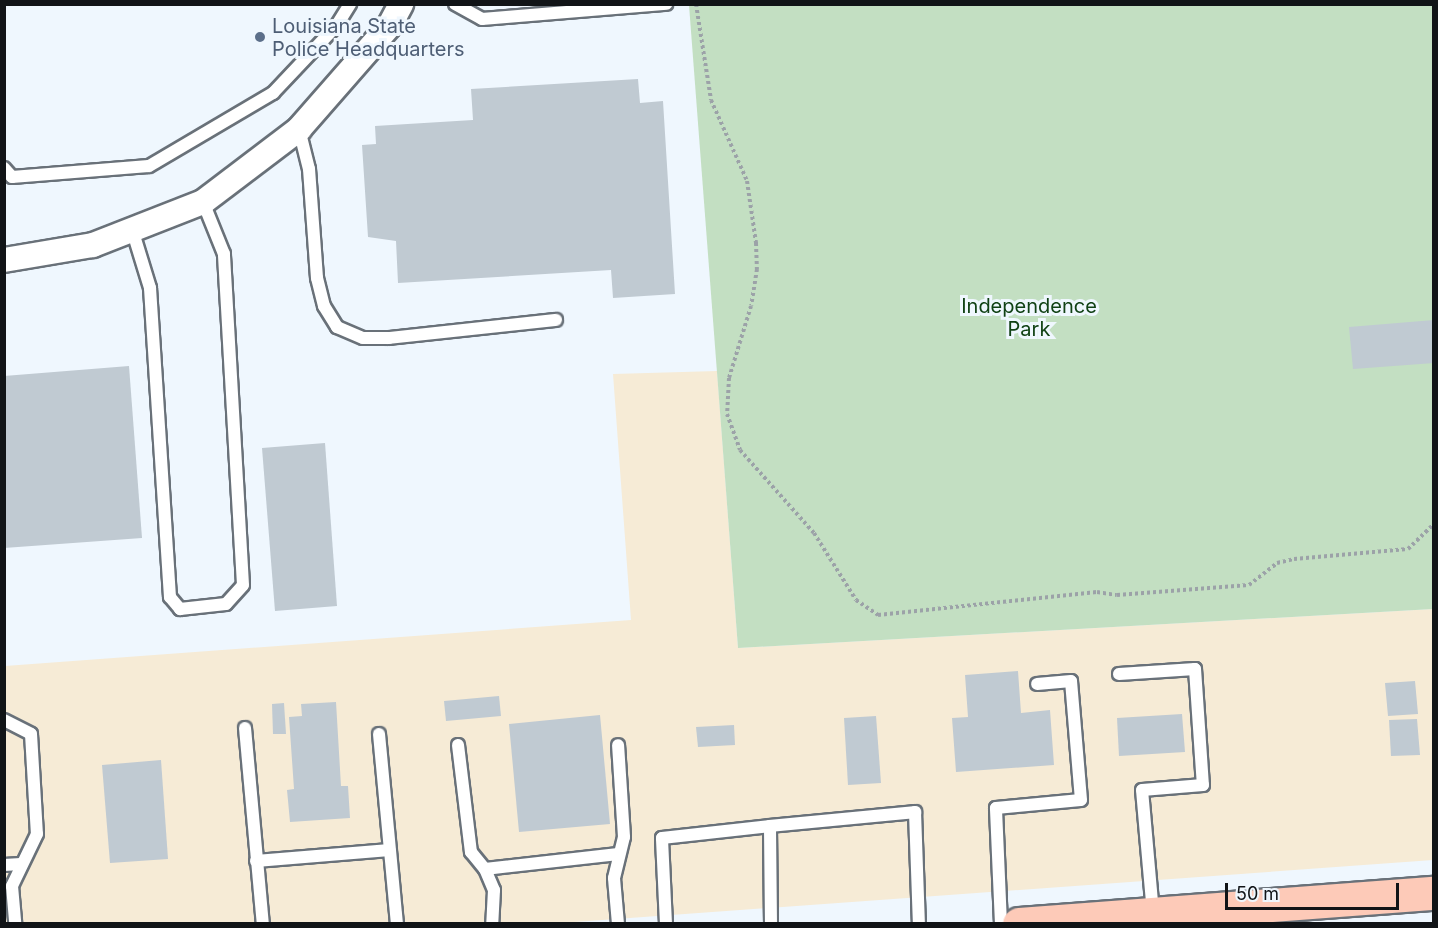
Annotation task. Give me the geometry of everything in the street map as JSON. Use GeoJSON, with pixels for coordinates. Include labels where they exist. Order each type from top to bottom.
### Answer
{"type":"FeatureCollection","features":[{"type":"Feature","properties":{"kind":"main road"},"geometry":{"type":"LineString","coordinates":[[1019,924],[1434,893]]}},
{"type":"Feature","properties":{"kind":"street"},"geometry":{"type":"LineString","coordinates":[[4,260],[93,245],[203,202],[299,129],[390,25],[401,4]]}},
{"type":"Feature","properties":{"kind":"lane"},"geometry":{"type":"LineString","coordinates":[[4,168],[12,177],[149,166],[273,93],[337,25],[350,4]]}},
{"type":"Feature","properties":{"kind":"lane"},"geometry":{"type":"LineString","coordinates":[[458,5],[482,19],[666,4]]}},
{"type":"Feature","properties":{"kind":"lane"},"geometry":{"type":"LineString","coordinates":[[299,129],[309,169],[317,278],[324,306],[337,327],[363,338],[389,338],[556,320]]}},
{"type":"Feature","properties":{"kind":"lane"},"geometry":{"type":"LineString","coordinates":[[132,229],[150,288],[170,597],[180,609],[226,604],[243,585],[224,254],[203,202]]}},
{"type":"Feature","properties":{"kind":"lane"},"geometry":{"type":"LineString","coordinates":[[1119,674],[1195,669],[1203,784],[1142,790],[1153,913]]}},
{"type":"Feature","properties":{"kind":"lane"},"geometry":{"type":"LineString","coordinates":[[1001,924],[996,808],[1081,800],[1071,681],[1037,684]]}},
{"type":"Feature","properties":{"kind":"lane"},"geometry":{"type":"LineString","coordinates":[[4,720],[32,734],[37,834],[12,886],[15,924]]}},
{"type":"Feature","properties":{"kind":"lane"},"geometry":{"type":"LineString","coordinates":[[245,729],[262,924]]}},
{"type":"Feature","properties":{"kind":"lane"},"geometry":{"type":"LineString","coordinates":[[379,734],[397,924]]}},
{"type":"Feature","properties":{"kind":"lane"},"geometry":{"type":"LineString","coordinates":[[618,745],[624,837],[618,854],[614,878],[618,924]]}},
{"type":"Feature","properties":{"kind":"lane"},"geometry":{"type":"LineString","coordinates":[[458,746],[471,852],[485,869],[494,890],[492,924]]}},
{"type":"Feature","properties":{"kind":"lane"},"geometry":{"type":"LineString","coordinates":[[666,924],[662,837],[915,812],[919,924]]}},
{"type":"Feature","properties":{"kind":"lane"},"geometry":{"type":"LineString","coordinates":[[770,826],[771,924]]}},
{"type":"Feature","properties":{"kind":"lane"},"geometry":{"type":"LineString","coordinates":[[256,861],[390,850]]}},
{"type":"Feature","properties":{"kind":"lane"},"geometry":{"type":"LineString","coordinates":[[485,869],[618,854]]}},
{"type":"Feature","properties":{"kind":"lane"},"geometry":{"type":"LineString","coordinates":[[4,865],[21,864]]}},
{"type":"Feature","properties":{"kind":"path"},"geometry":{"type":"LineString","coordinates":[[696,4],[711,100],[747,181],[756,243],[753,297],[729,378],[727,414],[740,450],[814,533],[856,600],[878,615],[1097,592],[1116,595],[1249,585],[1277,563],[1294,559],[1408,549],[1434,524]]}},
{"type":"Feature","properties":{"kind":"shaded area"},"geometry":{"type":"Polygon","coordinates":[[[717,371],[738,648],[1433,609],[1433,860],[561,923],[5,924],[5,666],[631,620],[613,374],[717,371]]]}},
{"type":"Feature","properties":{"kind":"green space","name":"Independence Park"},"geometry":{"type":"Polygon","coordinates":[[[689,5],[1433,5],[1433,609],[738,648],[689,5]]]}},
{"type":"Feature","properties":{"kind":"building"},"geometry":{"type":"Polygon","coordinates":[[[638,79],[640,103],[663,101],[675,294],[613,298],[611,270],[398,283],[396,241],[368,237],[362,145],[376,144],[375,126],[473,120],[471,89],[638,79]]]}},
{"type":"Feature","properties":{"kind":"building"},"geometry":{"type":"Polygon","coordinates":[[[1434,320],[1434,363],[1353,369],[1349,327],[1434,320]]]}},
{"type":"Feature","properties":{"kind":"building"},"geometry":{"type":"Polygon","coordinates":[[[129,366],[142,538],[4,548],[4,376],[129,366]]]}},
{"type":"Feature","properties":{"kind":"building"},"geometry":{"type":"Polygon","coordinates":[[[325,443],[337,606],[275,611],[262,448],[325,443]]]}},
{"type":"Feature","properties":{"kind":"building"},"geometry":{"type":"Polygon","coordinates":[[[1018,671],[1021,713],[1050,710],[1054,765],[956,772],[952,718],[968,717],[965,675],[1018,671]]]}},
{"type":"Feature","properties":{"kind":"building"},"geometry":{"type":"Polygon","coordinates":[[[1415,681],[1418,714],[1388,716],[1385,683],[1415,681]]]}},
{"type":"Feature","properties":{"kind":"building"},"geometry":{"type":"Polygon","coordinates":[[[499,696],[501,716],[446,721],[444,701],[499,696]]]}},
{"type":"Feature","properties":{"kind":"building"},"geometry":{"type":"Polygon","coordinates":[[[336,702],[341,786],[348,786],[350,818],[290,822],[287,790],[294,789],[289,717],[302,716],[301,704],[336,702]]]}},
{"type":"Feature","properties":{"kind":"building"},"geometry":{"type":"Polygon","coordinates":[[[284,703],[286,734],[273,734],[272,704],[284,703]]]}},
{"type":"Feature","properties":{"kind":"building"},"geometry":{"type":"Polygon","coordinates":[[[1182,714],[1185,752],[1119,756],[1117,718],[1182,714]]]}},
{"type":"Feature","properties":{"kind":"building"},"geometry":{"type":"Polygon","coordinates":[[[600,715],[610,824],[519,832],[509,724],[600,715]]]}},
{"type":"Feature","properties":{"kind":"building"},"geometry":{"type":"Polygon","coordinates":[[[876,716],[881,783],[848,785],[844,718],[876,716]]]}},
{"type":"Feature","properties":{"kind":"building"},"geometry":{"type":"Polygon","coordinates":[[[1417,719],[1420,755],[1391,756],[1389,720],[1417,719]]]}},
{"type":"Feature","properties":{"kind":"building"},"geometry":{"type":"Polygon","coordinates":[[[734,725],[735,745],[698,747],[696,727],[734,725]]]}},
{"type":"Feature","properties":{"kind":"building"},"geometry":{"type":"Polygon","coordinates":[[[161,760],[168,859],[110,863],[102,765],[161,760]]]}},
{"type":"Feature","properties":{"kind":"place","name":"Louisiana State Police Headquarters"},"geometry":{"type":"Point","coordinates":[260,37]}}]}
